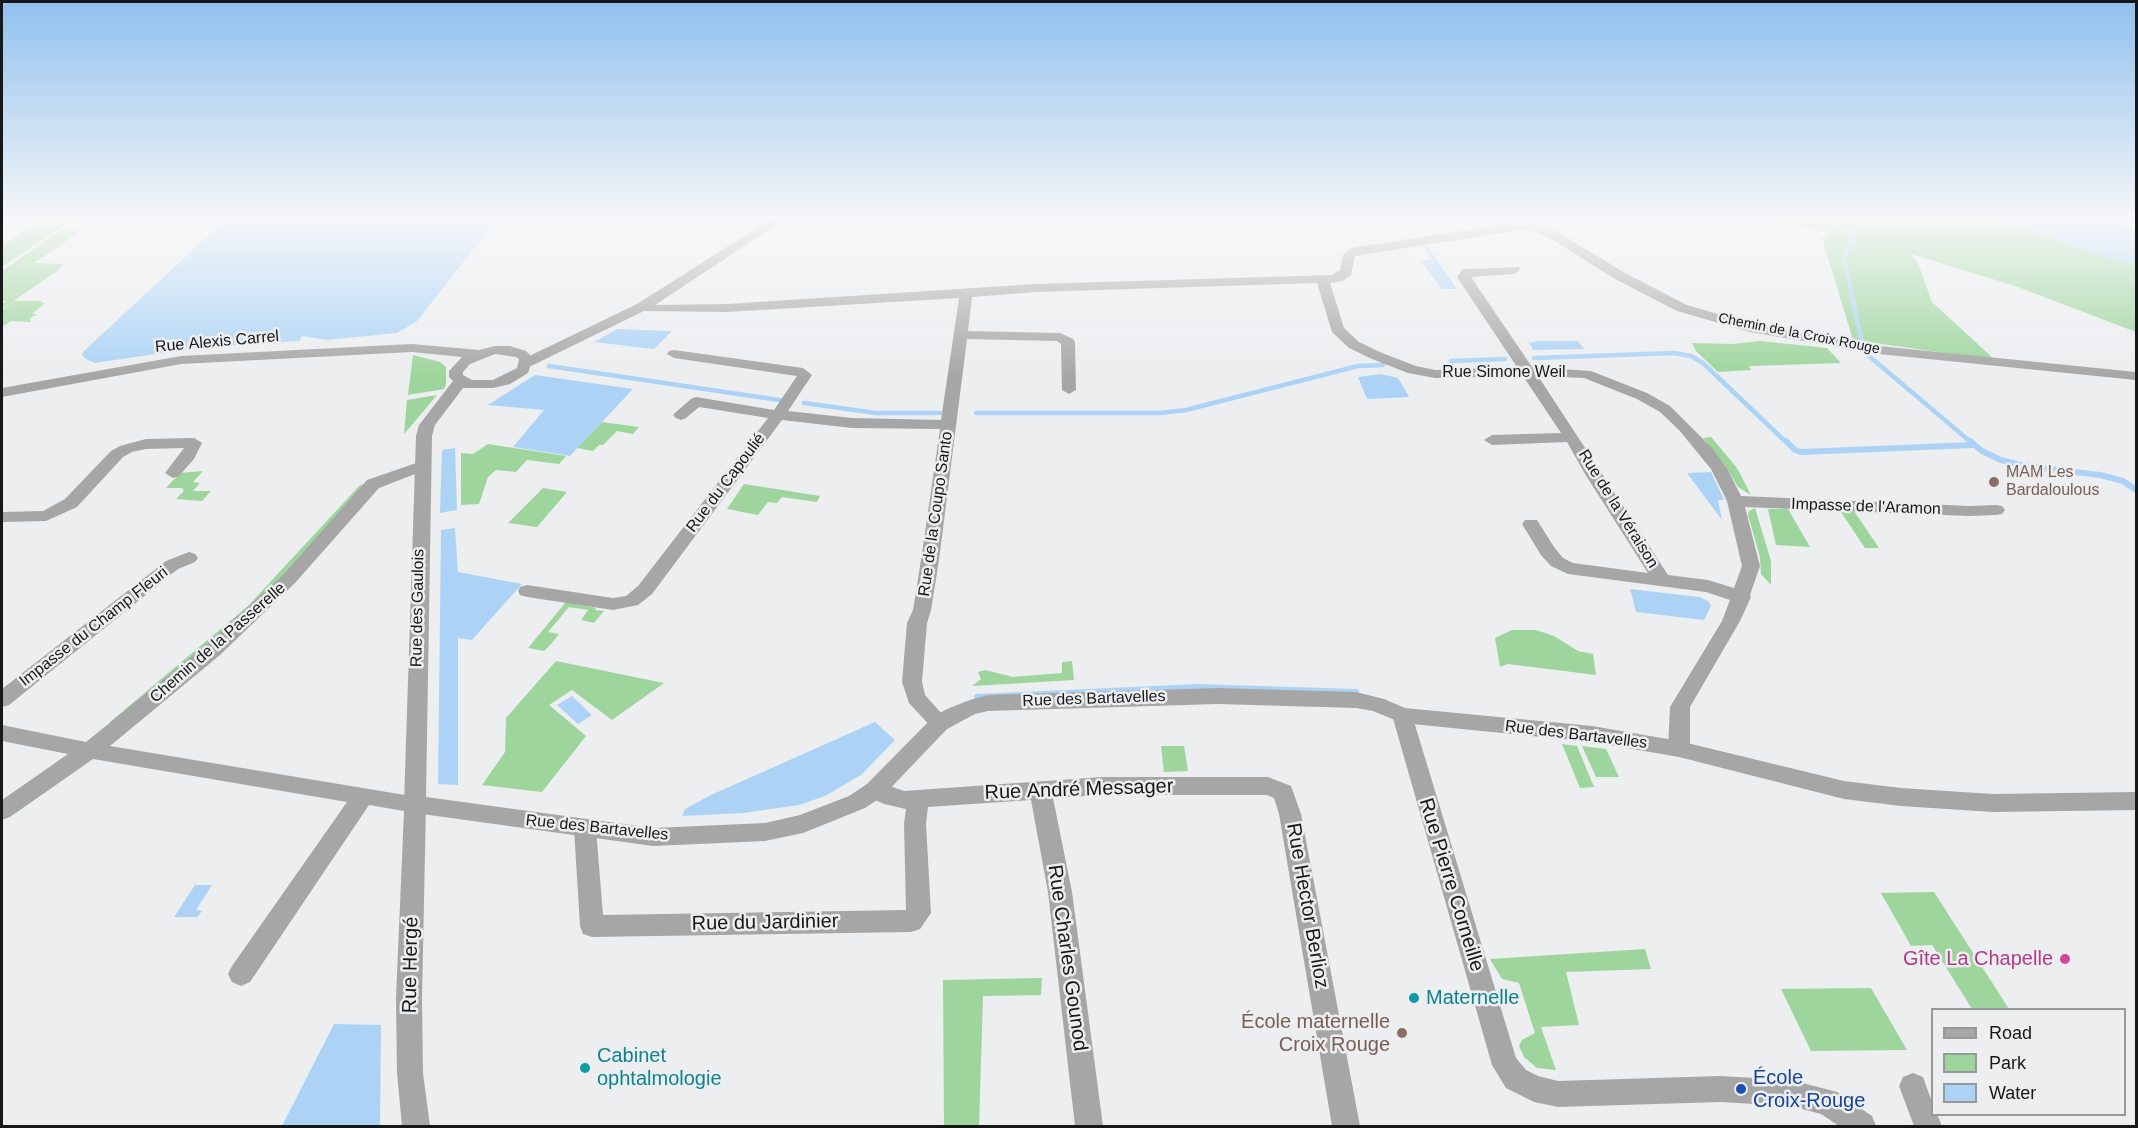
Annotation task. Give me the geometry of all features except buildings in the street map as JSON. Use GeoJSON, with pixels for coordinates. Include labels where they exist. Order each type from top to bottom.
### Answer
{"type":"FeatureCollection","features":[{"type":"Feature","properties":{"kind":"street"},"geometry":{"type":"LineString","coordinates":[[480,386],[460,382],[456,377],[459,365],[479,354],[503,350],[524,358],[570,343],[642,307],[697,272]]}},
{"type":"Feature","properties":{"kind":"street","name":"Chemin de la Croix Rouge"},"geometry":{"type":"LineString","coordinates":[[642,307],[656,309],[727,308],[1036,288],[1323,280],[1342,276],[1346,272]]}},
{"type":"Feature","properties":{"kind":"street","name":"Rue de la Véraison"},"geometry":{"type":"LineString","coordinates":[[1488,272],[1467,273],[1464,277],[1490,312],[1572,437],[1593,474],[1662,580],[1708,586],[1742,597]]}},
{"type":"Feature","properties":{"kind":"street","name":"Chemin de la Croix Rouge"},"geometry":{"type":"LineString","coordinates":[[1613,272],[1682,308],[1750,328],[1879,350],[2136,376]]}},
{"type":"Feature","properties":{"kind":"street","name":"Rue Simone Weil"},"geometry":{"type":"LineString","coordinates":[[1323,280],[1337,329],[1354,345],[1377,356],[1413,370],[1435,374],[1527,371],[1586,374],[1650,400],[1676,418],[1707,452],[1719,468],[1735,501],[1751,566],[1742,597],[1731,621],[1680,707],[1679,749]]}},
{"type":"Feature","properties":{"kind":"street","name":"Rue de la Coupo Santo"},"geometry":{"type":"LineString","coordinates":[[940,723],[916,698],[912,682],[916,630],[922,610],[966,294]]}},
{"type":"Feature","properties":{"kind":"street"},"geometry":{"type":"LineString","coordinates":[[961,334],[1060,337],[1068,342],[1069,390]]}},
{"type":"Feature","properties":{"kind":"street","name":"Rue Alexis Carrel"},"geometry":{"type":"LineString","coordinates":[[2,393],[181,360],[392,349],[479,354]]}},
{"type":"Feature","properties":{"kind":"street"},"geometry":{"type":"LineString","coordinates":[[437,350],[459,365]]}},
{"type":"Feature","properties":{"kind":"street","name":"Rue du Capoulié"},"geometry":{"type":"LineString","coordinates":[[526,591],[613,604],[631,601],[645,590],[806,375],[803,372],[674,354]]}},
{"type":"Feature","properties":{"kind":"street"},"geometry":{"type":"LineString","coordinates":[[434,415],[480,386],[505,381],[523,370],[524,358]]}},
{"type":"Feature","properties":{"kind":"street"},"geometry":{"type":"LineString","coordinates":[[434,415],[460,382]]}},
{"type":"Feature","properties":{"kind":"street"},"geometry":{"type":"LineString","coordinates":[[681,415],[696,402],[778,415],[852,423],[949,425]]}},
{"type":"Feature","properties":{"kind":"street","name":"Rue des Gaulois"},"geometry":{"type":"LineString","coordinates":[[414,804],[422,466],[424,436],[427,425],[434,415]]}},
{"type":"Feature","properties":{"kind":"street"},"geometry":{"type":"LineString","coordinates":[[1492,440],[1572,437]]}},
{"type":"Feature","properties":{"kind":"street"},"geometry":{"type":"LineString","coordinates":[[2,517],[46,516],[71,503],[117,454],[126,449],[146,444],[194,442],[188,456],[173,473]]}},
{"type":"Feature","properties":{"kind":"street","name":"Chemin de la Passerelle"},"geometry":{"type":"LineString","coordinates":[[2,811],[90,750],[158,697],[261,608],[373,484],[422,466]]}},
{"type":"Feature","properties":{"kind":"street","name":"Impasse de l'Aramon"},"geometry":{"type":"LineString","coordinates":[[1735,501],[1968,511],[1996,510]]}},
{"type":"Feature","properties":{"kind":"street"},"geometry":{"type":"LineString","coordinates":[[1531,524],[1547,551],[1557,562],[1568,568],[1662,580]]}},
{"type":"Feature","properties":{"kind":"street","name":"Impasse du Champ Fleuri"},"geometry":{"type":"LineString","coordinates":[[2,700],[172,565],[189,558]]}},
{"type":"Feature","properties":{"kind":"street","name":"Rue des Bartavelles"},"geometry":{"type":"LineString","coordinates":[[2,733],[363,796],[653,837],[765,832],[803,824],[830,815],[875,790],[940,723],[954,714],[988,703],[1126,697],[1218,696],[1356,700],[1377,704],[1402,715],[1592,734],[1679,749],[1844,790],[1901,797],[1993,803],[2136,801]]}},
{"type":"Feature","properties":{"kind":"street","name":"Rue Pierre Corneille"},"geometry":{"type":"LineString","coordinates":[[1402,715],[1505,1065],[1516,1079],[1534,1089],[1558,1094],[1720,1089],[1771,1091],[1827,1102],[1862,1126]]}},
{"type":"Feature","properties":{"kind":"street","name":"Rue André Messager"},"geometry":{"type":"LineString","coordinates":[[875,790],[904,800],[1102,786],[1268,786],[1283,792]]}},
{"type":"Feature","properties":{"kind":"street","name":"Rue Charles Gounod"},"geometry":{"type":"LineString","coordinates":[[1040,789],[1060,891],[1089,1126]]}},
{"type":"Feature","properties":{"kind":"street","name":"Rue Hector Berlioz"},"geometry":{"type":"LineString","coordinates":[[1283,792],[1290,813],[1346,1126]]}},
{"type":"Feature","properties":{"kind":"street"},"geometry":{"type":"LineString","coordinates":[[241,974],[363,796]]}},
{"type":"Feature","properties":{"kind":"street","name":"Rue du Jardinier"},"geometry":{"type":"LineString","coordinates":[[585,829],[592,926],[911,921],[919,913],[915,824],[918,800]]}},
{"type":"Feature","properties":{"kind":"street","name":"Rue Hergé"},"geometry":{"type":"LineString","coordinates":[[414,804],[409,998],[410,1073],[416,1126]]}},
{"type":"Feature","properties":{"kind":"street"},"geometry":{"type":"LineString","coordinates":[[1912,1086],[1928,1126]]}},
{"type":"Feature","properties":{"kind":"green space"},"geometry":{"type":"Polygon","coordinates":[[[2,272],[56,272],[2,309],[2,304],[6,301],[2,301],[2,272]]]}},
{"type":"Feature","properties":{"kind":"green space"},"geometry":{"type":"Polygon","coordinates":[[[1832,272],[1921,272],[1932,302],[1995,360],[1853,340],[1832,272]]]}},
{"type":"Feature","properties":{"kind":"green space"},"geometry":{"type":"Polygon","coordinates":[[[1968,272],[2136,272],[2136,332],[2015,286],[1968,272]]]}},
{"type":"Feature","properties":{"kind":"green space"},"geometry":{"type":"Polygon","coordinates":[[[14,301],[42,301],[41,303],[45,303],[32,314],[38,314],[30,318],[31,322],[11,321],[2,327],[2,310],[14,301]]]}},
{"type":"Feature","properties":{"kind":"green space"},"geometry":{"type":"Polygon","coordinates":[[[1760,341],[1827,348],[1841,363],[1749,366],[1751,370],[1718,372],[1696,351],[1692,343],[1732,344],[1760,341]]]}},
{"type":"Feature","properties":{"kind":"green space"},"geometry":{"type":"Polygon","coordinates":[[[413,355],[440,362],[446,367],[444,389],[408,395],[413,355]]]}},
{"type":"Feature","properties":{"kind":"green space"},"geometry":{"type":"Polygon","coordinates":[[[437,395],[411,426],[404,434],[407,400],[437,395]]]}},
{"type":"Feature","properties":{"kind":"green space"},"geometry":{"type":"Polygon","coordinates":[[[602,422],[639,427],[633,434],[617,431],[593,451],[577,448],[602,422]]]}},
{"type":"Feature","properties":{"kind":"green space"},"geometry":{"type":"Polygon","coordinates":[[[1711,437],[1737,468],[1751,495],[1738,487],[1725,465],[1703,438],[1711,437]]]}},
{"type":"Feature","properties":{"kind":"green space"},"geometry":{"type":"Polygon","coordinates":[[[488,444],[566,456],[559,464],[527,460],[516,472],[496,470],[488,477],[479,504],[461,505],[461,453],[473,454],[488,444]]]}},
{"type":"Feature","properties":{"kind":"green space"},"geometry":{"type":"Polygon","coordinates":[[[203,471],[193,482],[200,483],[193,491],[211,491],[202,501],[176,499],[184,491],[182,488],[166,488],[180,473],[203,471]]]}},
{"type":"Feature","properties":{"kind":"green space"},"geometry":{"type":"Polygon","coordinates":[[[361,484],[362,486],[289,573],[117,725],[110,722],[248,606],[361,484]]]}},
{"type":"Feature","properties":{"kind":"green space"},"geometry":{"type":"Polygon","coordinates":[[[744,484],[820,496],[817,502],[782,497],[777,503],[768,502],[758,515],[727,509],[744,484]]]}},
{"type":"Feature","properties":{"kind":"green space"},"geometry":{"type":"Polygon","coordinates":[[[543,488],[567,492],[537,527],[508,523],[543,488]]]}},
{"type":"Feature","properties":{"kind":"green space"},"geometry":{"type":"Polygon","coordinates":[[[1755,508],[1771,561],[1771,585],[1761,574],[1760,557],[1748,515],[1749,511],[1755,508]]]}},
{"type":"Feature","properties":{"kind":"green space"},"geometry":{"type":"Polygon","coordinates":[[[1768,509],[1788,509],[1810,547],[1776,545],[1768,509]]]}},
{"type":"Feature","properties":{"kind":"green space"},"geometry":{"type":"Polygon","coordinates":[[[1854,511],[1879,548],[1865,548],[1841,512],[1854,511]]]}},
{"type":"Feature","properties":{"kind":"green space"},"geometry":{"type":"Polygon","coordinates":[[[566,602],[604,611],[594,623],[581,620],[588,610],[569,607],[548,632],[559,634],[544,651],[528,648],[566,602]]]}},
{"type":"Feature","properties":{"kind":"green space"},"geometry":{"type":"Polygon","coordinates":[[[1512,630],[1536,630],[1554,636],[1578,651],[1593,654],[1596,675],[1508,664],[1500,667],[1495,638],[1512,630]]]}},
{"type":"Feature","properties":{"kind":"green space"},"geometry":{"type":"Polygon","coordinates":[[[556,661],[664,683],[612,720],[572,690],[549,705],[586,736],[542,792],[482,785],[505,752],[506,718],[556,661]]]}},
{"type":"Feature","properties":{"kind":"green space"},"geometry":{"type":"Polygon","coordinates":[[[1072,661],[1074,680],[972,686],[981,679],[978,672],[985,670],[1013,677],[1062,673],[1062,662],[1072,661]]]}},
{"type":"Feature","properties":{"kind":"green space"},"geometry":{"type":"Polygon","coordinates":[[[1562,744],[1577,746],[1594,787],[1580,788],[1562,744]]]}},
{"type":"Feature","properties":{"kind":"green space"},"geometry":{"type":"Polygon","coordinates":[[[1161,746],[1184,746],[1188,771],[1164,772],[1161,746]]]}},
{"type":"Feature","properties":{"kind":"green space"},"geometry":{"type":"Polygon","coordinates":[[[1582,746],[1606,749],[1619,777],[1596,777],[1582,746]]]}},
{"type":"Feature","properties":{"kind":"green space"},"geometry":{"type":"Polygon","coordinates":[[[1934,892],[2008,1008],[1971,1008],[1932,945],[1911,946],[1881,893],[1934,892]]]}},
{"type":"Feature","properties":{"kind":"green space"},"geometry":{"type":"Polygon","coordinates":[[[1645,949],[1651,969],[1566,972],[1579,1025],[1541,1027],[1556,1070],[1537,1068],[1524,1057],[1519,1046],[1522,1040],[1535,1033],[1519,983],[1502,979],[1490,959],[1645,949]]]}},
{"type":"Feature","properties":{"kind":"green space"},"geometry":{"type":"Polygon","coordinates":[[[1042,978],[1041,995],[983,996],[979,1126],[944,1126],[943,980],[1042,978]]]}},
{"type":"Feature","properties":{"kind":"green space"},"geometry":{"type":"Polygon","coordinates":[[[1871,988],[1907,1050],[1811,1051],[1781,989],[1871,988]]]}},
{"type":"Feature","properties":{"kind":"water"},"geometry":{"type":"Polygon","coordinates":[[[169,272],[456,272],[417,321],[397,333],[327,340],[302,336],[299,341],[202,347],[95,363],[82,355],[169,272]]]}},
{"type":"Feature","properties":{"kind":"water"},"geometry":{"type":"Polygon","coordinates":[[[1429,272],[1445,272],[1457,289],[1442,289],[1429,272]]]}},
{"type":"Feature","properties":{"kind":"water"},"geometry":{"type":"Polygon","coordinates":[[[617,329],[672,331],[654,349],[594,342],[617,329]]]}},
{"type":"Feature","properties":{"kind":"water"},"geometry":{"type":"Polygon","coordinates":[[[1578,341],[1584,349],[1533,350],[1529,343],[1578,341]]]}},
{"type":"Feature","properties":{"kind":"water"},"geometry":{"type":"Polygon","coordinates":[[[1381,374],[1398,378],[1409,397],[1367,399],[1358,377],[1381,374]]]}},
{"type":"Feature","properties":{"kind":"water"},"geometry":{"type":"Polygon","coordinates":[[[535,375],[633,389],[570,456],[513,447],[544,410],[488,405],[535,375]]]}},
{"type":"Feature","properties":{"kind":"water"},"geometry":{"type":"Polygon","coordinates":[[[455,448],[457,510],[440,513],[442,450],[455,448]]]}},
{"type":"Feature","properties":{"kind":"water"},"geometry":{"type":"Polygon","coordinates":[[[1711,472],[1724,500],[1718,500],[1722,520],[1687,473],[1711,472]]]}},
{"type":"Feature","properties":{"kind":"water"},"geometry":{"type":"Polygon","coordinates":[[[455,528],[458,572],[522,584],[472,640],[458,638],[458,785],[438,784],[441,530],[455,528]]]}},
{"type":"Feature","properties":{"kind":"water"},"geometry":{"type":"Polygon","coordinates":[[[1630,589],[1699,597],[1708,601],[1711,606],[1704,620],[1636,612],[1630,589]]]}},
{"type":"Feature","properties":{"kind":"water"},"geometry":{"type":"Polygon","coordinates":[[[572,696],[592,715],[578,724],[557,705],[572,696]]]}},
{"type":"Feature","properties":{"kind":"water"},"geometry":{"type":"Polygon","coordinates":[[[875,722],[895,740],[861,775],[825,796],[799,805],[743,813],[682,816],[685,809],[711,795],[875,722]]]}},
{"type":"Feature","properties":{"kind":"water"},"geometry":{"type":"Polygon","coordinates":[[[195,885],[212,885],[196,910],[202,911],[197,917],[174,917],[195,885]]]}},
{"type":"Feature","properties":{"kind":"water"},"geometry":{"type":"Polygon","coordinates":[[[334,1024],[381,1025],[380,1126],[282,1126],[334,1024]]]}},
{"type":"Feature","properties":{"kind":"waterway"},"geometry":{"type":"LineString","coordinates":[[1847,272],[1862,343]]}},
{"type":"Feature","properties":{"kind":"waterway"},"geometry":{"type":"LineString","coordinates":[[1863,351],[1972,443]]}},
{"type":"Feature","properties":{"kind":"waterway"},"geometry":{"type":"LineString","coordinates":[[1534,358],[1674,353],[1691,356],[1703,363],[1787,443]]}},
{"type":"Feature","properties":{"kind":"waterway"},"geometry":{"type":"LineString","coordinates":[[1451,361],[1505,359]]}},
{"type":"Feature","properties":{"kind":"waterway"},"geometry":{"type":"LineString","coordinates":[[976,413],[1160,413],[1186,410],[1358,366],[1383,365]]}},
{"type":"Feature","properties":{"kind":"waterway"},"geometry":{"type":"LineString","coordinates":[[549,366],[786,401]]}},
{"type":"Feature","properties":{"kind":"waterway"},"geometry":{"type":"LineString","coordinates":[[804,403],[876,413],[940,413]]}},
{"type":"Feature","properties":{"kind":"waterway"},"geometry":{"type":"LineString","coordinates":[[1786,441],[1795,450],[1801,452],[1973,445]]}},
{"type":"Feature","properties":{"kind":"waterway"},"geometry":{"type":"LineString","coordinates":[[1970,441],[1982,451],[2001,460],[2024,466],[2100,475],[2123,481],[2136,490]]}},
{"type":"Feature","properties":{"kind":"waterway"},"geometry":{"type":"LineString","coordinates":[[977,697],[1198,687],[1356,692]]}},
{"type":"Feature","properties":{"kind":"place","name":"MAM Les Bardaloulous"},"geometry":{"type":"Point","coordinates":[1994,482]}},
{"type":"Feature","properties":{"kind":"place","name":"Gîte La Chapelle"},"geometry":{"type":"Point","coordinates":[2065,959]}},
{"type":"Feature","properties":{"kind":"place","name":"Maternelle"},"geometry":{"type":"Point","coordinates":[1414,998]}},
{"type":"Feature","properties":{"kind":"place","name":"École maternelle Croix Rouge"},"geometry":{"type":"Point","coordinates":[1402,1033]}},
{"type":"Feature","properties":{"kind":"place","name":"Cabinet ophtalmologie"},"geometry":{"type":"Point","coordinates":[585,1068]}},
{"type":"Feature","properties":{"kind":"place","name":"École Croix-Rouge"},"geometry":{"type":"Point","coordinates":[1741,1089]}}]}
